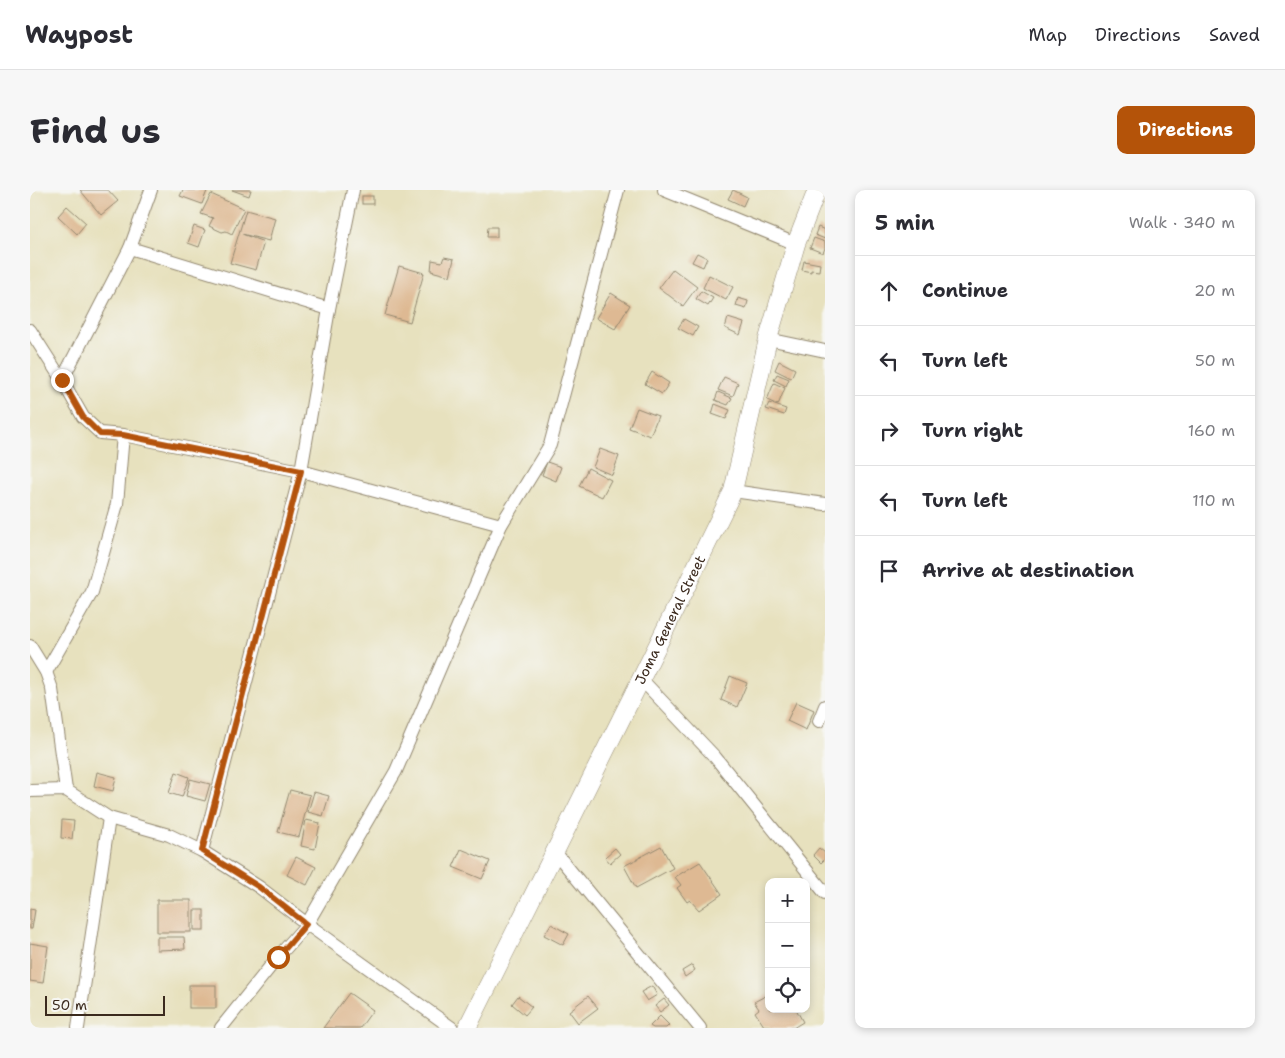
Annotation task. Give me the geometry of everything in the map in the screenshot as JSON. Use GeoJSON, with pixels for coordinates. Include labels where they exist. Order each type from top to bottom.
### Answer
{"type":"FeatureCollection","features":[{"type":"Feature","properties":{"kind":"street"},"geometry":{"type":"LineString","coordinates":[[62,380],[130,248],[151,190]]}},
{"type":"Feature","properties":{"kind":"street"},"geometry":{"type":"LineString","coordinates":[[202,851],[301,471],[352,190]]}},
{"type":"Feature","properties":{"kind":"street"},"geometry":{"type":"LineString","coordinates":[[221,1028],[306,924],[396,771],[501,525],[550,445],[618,190]]}},
{"type":"Feature","properties":{"kind":"street"},"geometry":{"type":"LineString","coordinates":[[664,190],[796,244]]}},
{"type":"Feature","properties":{"kind":"street","name":"Joma General Street"},"geometry":{"type":"LineString","coordinates":[[467,1028],[733,491],[768,339],[796,244],[817,190]]}},
{"type":"Feature","properties":{"kind":"street"},"geometry":{"type":"LineString","coordinates":[[130,248],[329,309]]}},
{"type":"Feature","properties":{"kind":"street"},"geometry":{"type":"LineString","coordinates":[[30,330],[83,417],[100,434],[123,435],[301,471],[501,525]]}},
{"type":"Feature","properties":{"kind":"street"},"geometry":{"type":"LineString","coordinates":[[768,339],[825,351]]}},
{"type":"Feature","properties":{"kind":"street"},"geometry":{"type":"LineString","coordinates":[[46,672],[92,592],[117,504],[123,435]]}},
{"type":"Feature","properties":{"kind":"street"},"geometry":{"type":"LineString","coordinates":[[733,491],[825,504]]}},
{"type":"Feature","properties":{"kind":"street"},"geometry":{"type":"LineString","coordinates":[[30,646],[46,672],[52,689],[66,790]]}},
{"type":"Feature","properties":{"kind":"street"},"geometry":{"type":"LineString","coordinates":[[641,679],[715,757],[825,893]]}},
{"type":"Feature","properties":{"kind":"street"},"geometry":{"type":"LineString","coordinates":[[819,721],[825,706]]}},
{"type":"Feature","properties":{"kind":"street"},"geometry":{"type":"LineString","coordinates":[[30,791],[66,790],[109,818],[169,835],[202,851],[259,887],[306,924],[452,1028]]}},
{"type":"Feature","properties":{"kind":"street"},"geometry":{"type":"LineString","coordinates":[[78,1028],[109,818]]}},
{"type":"Feature","properties":{"kind":"street"},"geometry":{"type":"LineString","coordinates":[[555,852],[700,1028]]}},
{"type":"Feature","properties":{"kind":"building"},"geometry":{"type":"Polygon","coordinates":[[[80,190],[108,190],[118,201],[101,215],[80,190]]]}},
{"type":"Feature","properties":{"kind":"building"},"geometry":{"type":"Polygon","coordinates":[[[183,190],[207,191],[202,204],[180,196],[183,190]]]}},
{"type":"Feature","properties":{"kind":"building"},"geometry":{"type":"Polygon","coordinates":[[[232,190],[251,190],[249,196],[232,190]]]}},
{"type":"Feature","properties":{"kind":"building"},"geometry":{"type":"Polygon","coordinates":[[[733,190],[747,197],[743,206],[728,199],[733,190]]]}},
{"type":"Feature","properties":{"kind":"building"},"geometry":{"type":"Polygon","coordinates":[[[211,194],[244,209],[232,234],[209,226],[213,218],[201,214],[211,194]]]}},
{"type":"Feature","properties":{"kind":"building"},"geometry":{"type":"Polygon","coordinates":[[[362,196],[373,196],[373,204],[362,204],[362,196]]]}},
{"type":"Feature","properties":{"kind":"building"},"geometry":{"type":"Polygon","coordinates":[[[67,206],[86,223],[77,234],[58,216],[67,206]]]}},
{"type":"Feature","properties":{"kind":"building"},"geometry":{"type":"Polygon","coordinates":[[[246,210],[275,218],[269,241],[242,234],[264,242],[256,270],[230,263],[246,210]]]}},
{"type":"Feature","properties":{"kind":"building"},"geometry":{"type":"Polygon","coordinates":[[[194,226],[205,230],[199,247],[188,243],[194,226]]]}},
{"type":"Feature","properties":{"kind":"building"},"geometry":{"type":"Polygon","coordinates":[[[488,227],[497,227],[497,237],[487,237],[488,227]]]}},
{"type":"Feature","properties":{"kind":"building"},"geometry":{"type":"Polygon","coordinates":[[[818,227],[825,230],[825,239],[815,235],[818,227]]]}},
{"type":"Feature","properties":{"kind":"building"},"geometry":{"type":"Polygon","coordinates":[[[814,238],[825,242],[823,253],[810,248],[814,238]]]}},
{"type":"Feature","properties":{"kind":"building"},"geometry":{"type":"Polygon","coordinates":[[[697,253],[707,258],[703,267],[692,262],[697,253]]]}},
{"type":"Feature","properties":{"kind":"building"},"geometry":{"type":"Polygon","coordinates":[[[444,257],[454,259],[450,276],[431,271],[432,260],[442,262],[444,257]]]}},
{"type":"Feature","properties":{"kind":"building"},"geometry":{"type":"Polygon","coordinates":[[[804,261],[820,264],[819,271],[802,270],[804,261]]]}},
{"type":"Feature","properties":{"kind":"building"},"geometry":{"type":"Polygon","coordinates":[[[399,266],[424,273],[410,322],[385,315],[399,266]]]}},
{"type":"Feature","properties":{"kind":"building"},"geometry":{"type":"Polygon","coordinates":[[[673,269],[697,287],[683,306],[659,288],[673,269]]]}},
{"type":"Feature","properties":{"kind":"building"},"geometry":{"type":"Polygon","coordinates":[[[709,275],[733,287],[726,300],[703,288],[709,275]]]}},
{"type":"Feature","properties":{"kind":"building"},"geometry":{"type":"Polygon","coordinates":[[[701,291],[713,298],[708,306],[696,299],[701,291]]]}},
{"type":"Feature","properties":{"kind":"building"},"geometry":{"type":"Polygon","coordinates":[[[611,293],[630,305],[615,329],[596,318],[611,293]]]}},
{"type":"Feature","properties":{"kind":"building"},"geometry":{"type":"Polygon","coordinates":[[[738,298],[748,301],[746,309],[736,306],[738,298]]]}},
{"type":"Feature","properties":{"kind":"building"},"geometry":{"type":"Polygon","coordinates":[[[728,318],[744,323],[740,335],[725,328],[728,318]]]}},
{"type":"Feature","properties":{"kind":"building"},"geometry":{"type":"Polygon","coordinates":[[[684,319],[698,327],[693,336],[678,328],[684,319]]]}},
{"type":"Feature","properties":{"kind":"building"},"geometry":{"type":"Polygon","coordinates":[[[779,361],[795,369],[791,378],[775,370],[779,361]]]}},
{"type":"Feature","properties":{"kind":"building"},"geometry":{"type":"Polygon","coordinates":[[[652,372],[669,383],[662,394],[645,384],[652,372]]]}},
{"type":"Feature","properties":{"kind":"building"},"geometry":{"type":"Polygon","coordinates":[[[777,374],[789,379],[786,386],[774,380],[777,374]]]}},
{"type":"Feature","properties":{"kind":"building"},"geometry":{"type":"Polygon","coordinates":[[[724,377],[738,383],[733,396],[718,390],[724,377]]]}},
{"type":"Feature","properties":{"kind":"building"},"geometry":{"type":"Polygon","coordinates":[[[774,383],[785,388],[778,405],[767,400],[774,383]]]}},
{"type":"Feature","properties":{"kind":"building"},"geometry":{"type":"Polygon","coordinates":[[[718,392],[732,398],[728,405],[715,400],[718,392]]]}},
{"type":"Feature","properties":{"kind":"building"},"geometry":{"type":"Polygon","coordinates":[[[769,403],[786,409],[784,415],[766,409],[769,403]]]}},
{"type":"Feature","properties":{"kind":"building"},"geometry":{"type":"Polygon","coordinates":[[[715,404],[730,410],[726,419],[712,414],[715,404]]]}},
{"type":"Feature","properties":{"kind":"building"},"geometry":{"type":"Polygon","coordinates":[[[637,408],[658,416],[650,436],[629,428],[637,408]]]}},
{"type":"Feature","properties":{"kind":"building"},"geometry":{"type":"Polygon","coordinates":[[[600,449],[619,456],[612,475],[593,467],[600,449]]]}},
{"type":"Feature","properties":{"kind":"building"},"geometry":{"type":"Polygon","coordinates":[[[547,462],[561,467],[556,481],[542,475],[547,462]]]}},
{"type":"Feature","properties":{"kind":"building"},"geometry":{"type":"Polygon","coordinates":[[[588,468],[611,480],[602,497],[579,486],[588,468]]]}},
{"type":"Feature","properties":{"kind":"building"},"geometry":{"type":"Polygon","coordinates":[[[730,676],[747,683],[737,707],[721,700],[730,676]]]}},
{"type":"Feature","properties":{"kind":"building"},"geometry":{"type":"Polygon","coordinates":[[[796,702],[814,710],[806,730],[787,721],[796,702]]]}},
{"type":"Feature","properties":{"kind":"building"},"geometry":{"type":"Polygon","coordinates":[[[97,772],[116,777],[113,791],[94,786],[97,772]]]}},
{"type":"Feature","properties":{"kind":"building"},"geometry":{"type":"Polygon","coordinates":[[[176,772],[189,777],[182,797],[169,793],[176,772]]]}},
{"type":"Feature","properties":{"kind":"building"},"geometry":{"type":"Polygon","coordinates":[[[190,779],[210,784],[205,801],[186,796],[190,779]]]}},
{"type":"Feature","properties":{"kind":"building"},"geometry":{"type":"Polygon","coordinates":[[[290,790],[310,795],[299,837],[278,832],[290,790]]]}},
{"type":"Feature","properties":{"kind":"building"},"geometry":{"type":"Polygon","coordinates":[[[314,792],[329,796],[323,816],[308,812],[314,792]]]}},
{"type":"Feature","properties":{"kind":"building"},"geometry":{"type":"Polygon","coordinates":[[[62,820],[74,821],[72,839],[61,838],[62,820]]]}},
{"type":"Feature","properties":{"kind":"building"},"geometry":{"type":"Polygon","coordinates":[[[306,820],[320,823],[315,849],[301,846],[306,820]]]}},
{"type":"Feature","properties":{"kind":"building"},"geometry":{"type":"Polygon","coordinates":[[[661,846],[673,868],[636,888],[624,866],[661,846]]]}},
{"type":"Feature","properties":{"kind":"building"},"geometry":{"type":"Polygon","coordinates":[[[615,848],[620,854],[610,863],[605,857],[615,848]]]}},
{"type":"Feature","properties":{"kind":"building"},"geometry":{"type":"Polygon","coordinates":[[[819,848],[825,853],[825,859],[821,863],[813,855],[819,848]]]}},
{"type":"Feature","properties":{"kind":"building"},"geometry":{"type":"Polygon","coordinates":[[[461,849],[490,861],[482,879],[453,867],[461,849]]]}},
{"type":"Feature","properties":{"kind":"building"},"geometry":{"type":"Polygon","coordinates":[[[296,857],[316,867],[307,885],[287,875],[296,857]]]}},
{"type":"Feature","properties":{"kind":"building"},"geometry":{"type":"Polygon","coordinates":[[[700,862],[722,894],[699,910],[690,900],[687,902],[677,888],[681,885],[675,877],[700,862]]]}},
{"type":"Feature","properties":{"kind":"building"},"geometry":{"type":"Polygon","coordinates":[[[157,900],[191,900],[191,932],[157,932],[157,900]]]}},
{"type":"Feature","properties":{"kind":"building"},"geometry":{"type":"Polygon","coordinates":[[[30,909],[35,910],[32,929],[30,929],[30,909]]]}},
{"type":"Feature","properties":{"kind":"building"},"geometry":{"type":"Polygon","coordinates":[[[194,910],[204,910],[204,930],[194,930],[194,910]]]}},
{"type":"Feature","properties":{"kind":"building"},"geometry":{"type":"Polygon","coordinates":[[[551,924],[569,934],[563,945],[544,935],[551,924]]]}},
{"type":"Feature","properties":{"kind":"building"},"geometry":{"type":"Polygon","coordinates":[[[157,937],[184,937],[185,949],[157,950],[157,937]]]}},
{"type":"Feature","properties":{"kind":"building"},"geometry":{"type":"Polygon","coordinates":[[[30,943],[48,946],[43,983],[30,981],[30,943]]]}},
{"type":"Feature","properties":{"kind":"building"},"geometry":{"type":"Polygon","coordinates":[[[692,965],[695,970],[685,977],[682,971],[692,965]]]}},
{"type":"Feature","properties":{"kind":"building"},"geometry":{"type":"Polygon","coordinates":[[[189,985],[216,985],[216,1008],[189,1008],[189,985]]]}},
{"type":"Feature","properties":{"kind":"building"},"geometry":{"type":"Polygon","coordinates":[[[652,986],[657,995],[647,1001],[641,992],[652,986]]]}},
{"type":"Feature","properties":{"kind":"building"},"geometry":{"type":"Polygon","coordinates":[[[349,993],[373,1010],[360,1028],[323,1028],[349,993]]]}},
{"type":"Feature","properties":{"kind":"building"},"geometry":{"type":"Polygon","coordinates":[[[518,996],[532,1007],[525,1015],[512,1004],[518,996]]]}},
{"type":"Feature","properties":{"kind":"building"},"geometry":{"type":"Polygon","coordinates":[[[588,996],[598,1008],[578,1023],[569,1011],[588,996]]]}},
{"type":"Feature","properties":{"kind":"building"},"geometry":{"type":"Polygon","coordinates":[[[765,996],[765,1013],[798,1013],[803,1022],[793,1028],[770,1028],[770,1026],[764,1026],[755,1012],[759,1009],[754,1002],[765,996]]]}},
{"type":"Feature","properties":{"kind":"building"},"geometry":{"type":"Polygon","coordinates":[[[664,999],[669,1005],[660,1012],[655,1006],[664,999]]]}},
{"type":"Feature","properties":{"kind":"building"},"geometry":{"type":"Polygon","coordinates":[[[660,1016],[669,1025],[666,1028],[653,1028],[650,1026],[660,1016]]]}},
{"type":"Feature","properties":{"kind":"route"},"geometry":{"type":"LineString","coordinates":[[62,380],[83,417],[100,434],[123,435],[301,471],[202,851],[259,887],[306,924],[278,957]]}}]}
